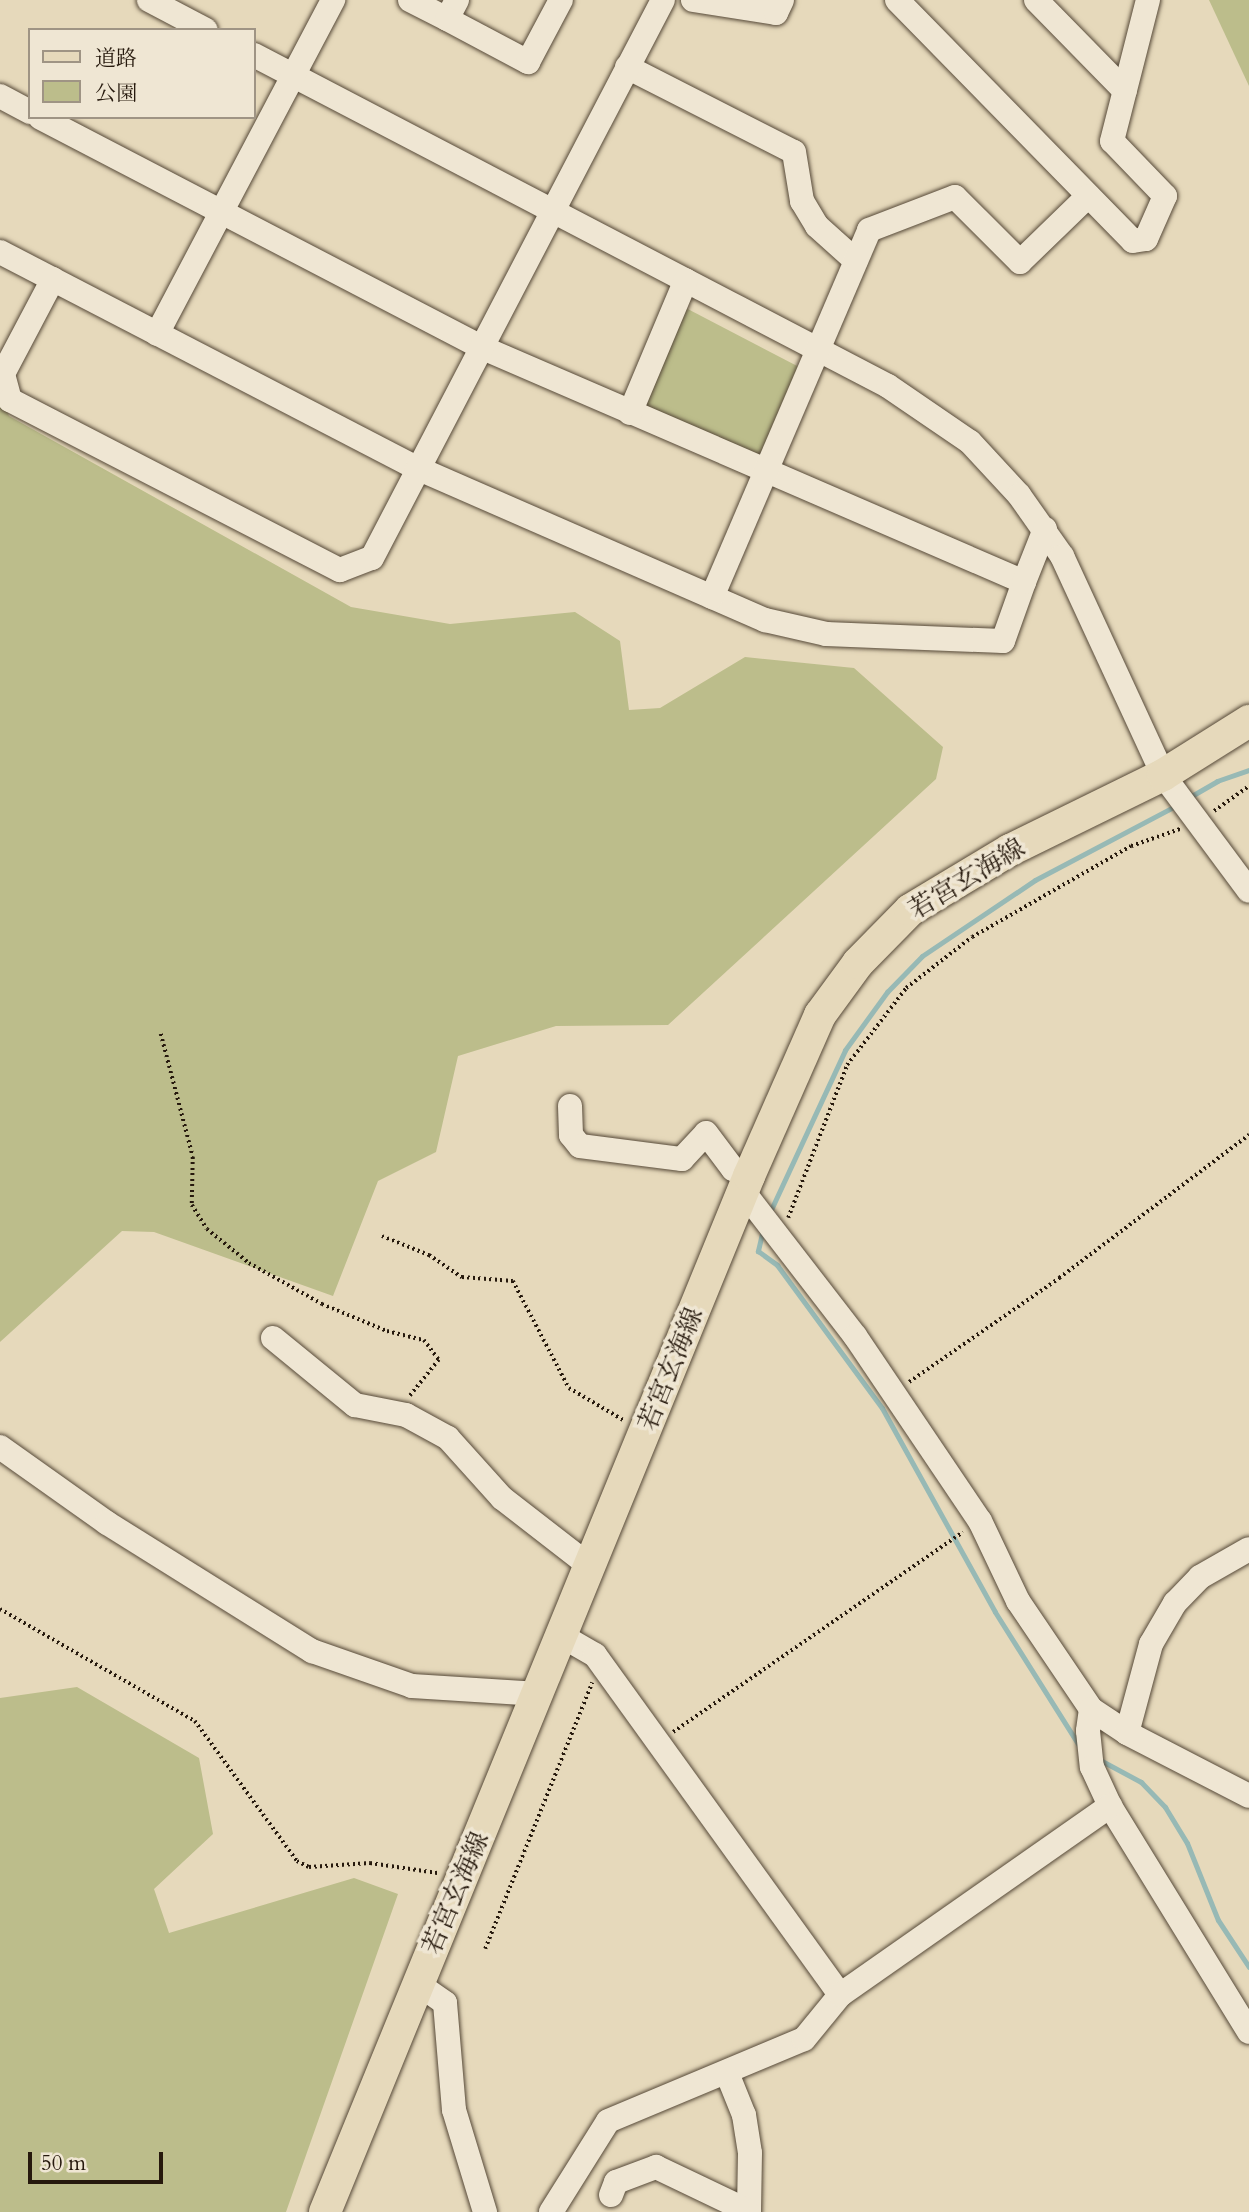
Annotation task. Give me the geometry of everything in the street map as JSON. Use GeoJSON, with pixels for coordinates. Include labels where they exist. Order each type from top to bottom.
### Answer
{"type":"FeatureCollection","features":[{"type":"Feature","properties":{"kind":"main road","name":"若宮玄海線"},"geometry":{"type":"LineString","coordinates":[[325,2212],[804,1044],[840,986],[878,940],[945,886],[1163,775],[1249,721]]}},
{"type":"Feature","properties":{"kind":"street"},"geometry":{"type":"LineString","coordinates":[[149,0],[202,28]]}},
{"type":"Feature","properties":{"kind":"street"},"geometry":{"type":"LineString","coordinates":[[156,334],[333,0]]}},
{"type":"Feature","properties":{"kind":"street"},"geometry":{"type":"LineString","coordinates":[[410,0],[452,9],[528,62],[561,0]]}},
{"type":"Feature","properties":{"kind":"street"},"geometry":{"type":"LineString","coordinates":[[53,279],[3,374],[10,400],[340,570],[372,558],[551,210],[663,0]]}},
{"type":"Feature","properties":{"kind":"street"},"geometry":{"type":"LineString","coordinates":[[693,0],[776,13],[782,0]]}},
{"type":"Feature","properties":{"kind":"street"},"geometry":{"type":"LineString","coordinates":[[897,0],[1133,241],[1146,239],[1165,196],[1112,141],[1148,0]]}},
{"type":"Feature","properties":{"kind":"street"},"geometry":{"type":"LineString","coordinates":[[1036,0],[1125,91]]}},
{"type":"Feature","properties":{"kind":"street"},"geometry":{"type":"LineString","coordinates":[[256,56],[888,386],[962,436],[998,471],[1045,529],[1062,556],[1163,775],[1249,891]]}},
{"type":"Feature","properties":{"kind":"street"},"geometry":{"type":"LineString","coordinates":[[627,67],[794,152],[802,201],[817,226],[856,261]]}},
{"type":"Feature","properties":{"kind":"street"},"geometry":{"type":"LineString","coordinates":[[0,96],[28,111]]}},
{"type":"Feature","properties":{"kind":"street"},"geometry":{"type":"LineString","coordinates":[[44,119],[481,347],[1024,582]]}},
{"type":"Feature","properties":{"kind":"street"},"geometry":{"type":"LineString","coordinates":[[712,597],[869,230],[955,197],[1020,262],[1088,196]]}},
{"type":"Feature","properties":{"kind":"street"},"geometry":{"type":"LineString","coordinates":[[0,252],[417,468],[765,620],[826,634],[1003,641],[1045,529]]}},
{"type":"Feature","properties":{"kind":"street"},"geometry":{"type":"LineString","coordinates":[[630,412],[686,280]]}},
{"type":"Feature","properties":{"kind":"street"},"geometry":{"type":"LineString","coordinates":[[570,1106],[571,1135],[580,1146],[682,1159],[706,1133],[746,1184],[979,1521],[1018,1601],[1091,1709],[1127,1733],[1249,1796]]}},
{"type":"Feature","properties":{"kind":"street"},"geometry":{"type":"LineString","coordinates":[[273,1338],[355,1405],[406,1415],[448,1438],[502,1498],[591,1567]]}},
{"type":"Feature","properties":{"kind":"street"},"geometry":{"type":"LineString","coordinates":[[0,1447],[107,1523],[312,1651],[412,1686],[538,1694]]}},
{"type":"Feature","properties":{"kind":"street"},"geometry":{"type":"LineString","coordinates":[[1127,1733],[1151,1644],[1175,1603],[1200,1577],[1249,1549]]}},
{"type":"Feature","properties":{"kind":"street"},"geometry":{"type":"LineString","coordinates":[[562,1636],[595,1655],[840,1995]]}},
{"type":"Feature","properties":{"kind":"street"},"geometry":{"type":"LineString","coordinates":[[1091,1709],[1092,1767],[1110,1806],[1249,2032]]}},
{"type":"Feature","properties":{"kind":"street"},"geometry":{"type":"LineString","coordinates":[[551,2212],[608,2121],[804,2039],[840,1995],[1110,1806]]}},
{"type":"Feature","properties":{"kind":"street"},"geometry":{"type":"LineString","coordinates":[[418,1984],[445,2003],[454,2110],[485,2212]]}},
{"type":"Feature","properties":{"kind":"street"},"geometry":{"type":"LineString","coordinates":[[611,2195],[616,2182],[656,2167],[748,2211],[750,2152],[744,2115],[727,2073]]}},
{"type":"Feature","properties":{"kind":"path"},"geometry":{"type":"LineString","coordinates":[[776,1231],[790,1216],[847,1065],[906,988],[972,937],[1130,846],[1199,823],[1249,786]]}},
{"type":"Feature","properties":{"kind":"path"},"geometry":{"type":"LineString","coordinates":[[161,1034],[192,1157],[192,1205],[207,1229],[249,1263],[322,1304],[387,1331],[425,1340],[439,1360],[414,1388],[406,1404],[406,1415]]}},
{"type":"Feature","properties":{"kind":"path"},"geometry":{"type":"LineString","coordinates":[[893,1394],[1059,1278],[1249,1135]]}},
{"type":"Feature","properties":{"kind":"path"},"geometry":{"type":"LineString","coordinates":[[382,1236],[429,1255],[462,1277],[513,1281],[569,1388],[622,1420],[648,1426]]}},
{"type":"Feature","properties":{"kind":"path"},"geometry":{"type":"LineString","coordinates":[[658,1742],[979,1521]]}},
{"type":"Feature","properties":{"kind":"path"},"geometry":{"type":"LineString","coordinates":[[0,1609],[195,1721],[297,1861],[309,1867],[370,1863],[462,1880]]}},
{"type":"Feature","properties":{"kind":"path"},"geometry":{"type":"LineString","coordinates":[[485,1949],[593,1680],[604,1668]]}},
{"type":"Feature","properties":{"kind":"green space"},"geometry":{"type":"Polygon","coordinates":[[[1209,0],[1249,0],[1249,86],[1209,0]]]}},
{"type":"Feature","properties":{"kind":"green space"},"geometry":{"type":"Polygon","coordinates":[[[682,306],[801,368],[762,456],[644,409],[682,306]]]}},
{"type":"Feature","properties":{"kind":"green space"},"geometry":{"type":"Polygon","coordinates":[[[0,397],[9,416],[351,607],[450,624],[575,612],[620,641],[629,710],[660,708],[745,657],[854,668],[943,747],[936,779],[668,1025],[556,1026],[458,1056],[436,1152],[378,1181],[333,1296],[154,1232],[122,1231],[0,1342],[0,397]]]}},
{"type":"Feature","properties":{"kind":"green space"},"geometry":{"type":"Polygon","coordinates":[[[77,1687],[199,1758],[213,1834],[154,1889],[169,1933],[354,1878],[398,1894],[286,2212],[0,2212],[0,1698],[77,1687]]]}},
{"type":"Feature","properties":{"kind":"waterway"},"geometry":{"type":"LineString","coordinates":[[1188,798],[1217,781],[1249,770]]}},
{"type":"Feature","properties":{"kind":"waterway"},"geometry":{"type":"LineString","coordinates":[[769,1214],[845,1050],[887,992],[922,956],[1035,880],[1177,805]]}},
{"type":"Feature","properties":{"kind":"waterway"},"geometry":{"type":"LineString","coordinates":[[763,1229],[758,1251],[777,1265],[882,1408],[995,1612],[1080,1747]]}},
{"type":"Feature","properties":{"kind":"waterway"},"geometry":{"type":"LineString","coordinates":[[1100,1760],[1141,1782],[1165,1807],[1187,1843],[1218,1920],[1249,1967]]}}]}
